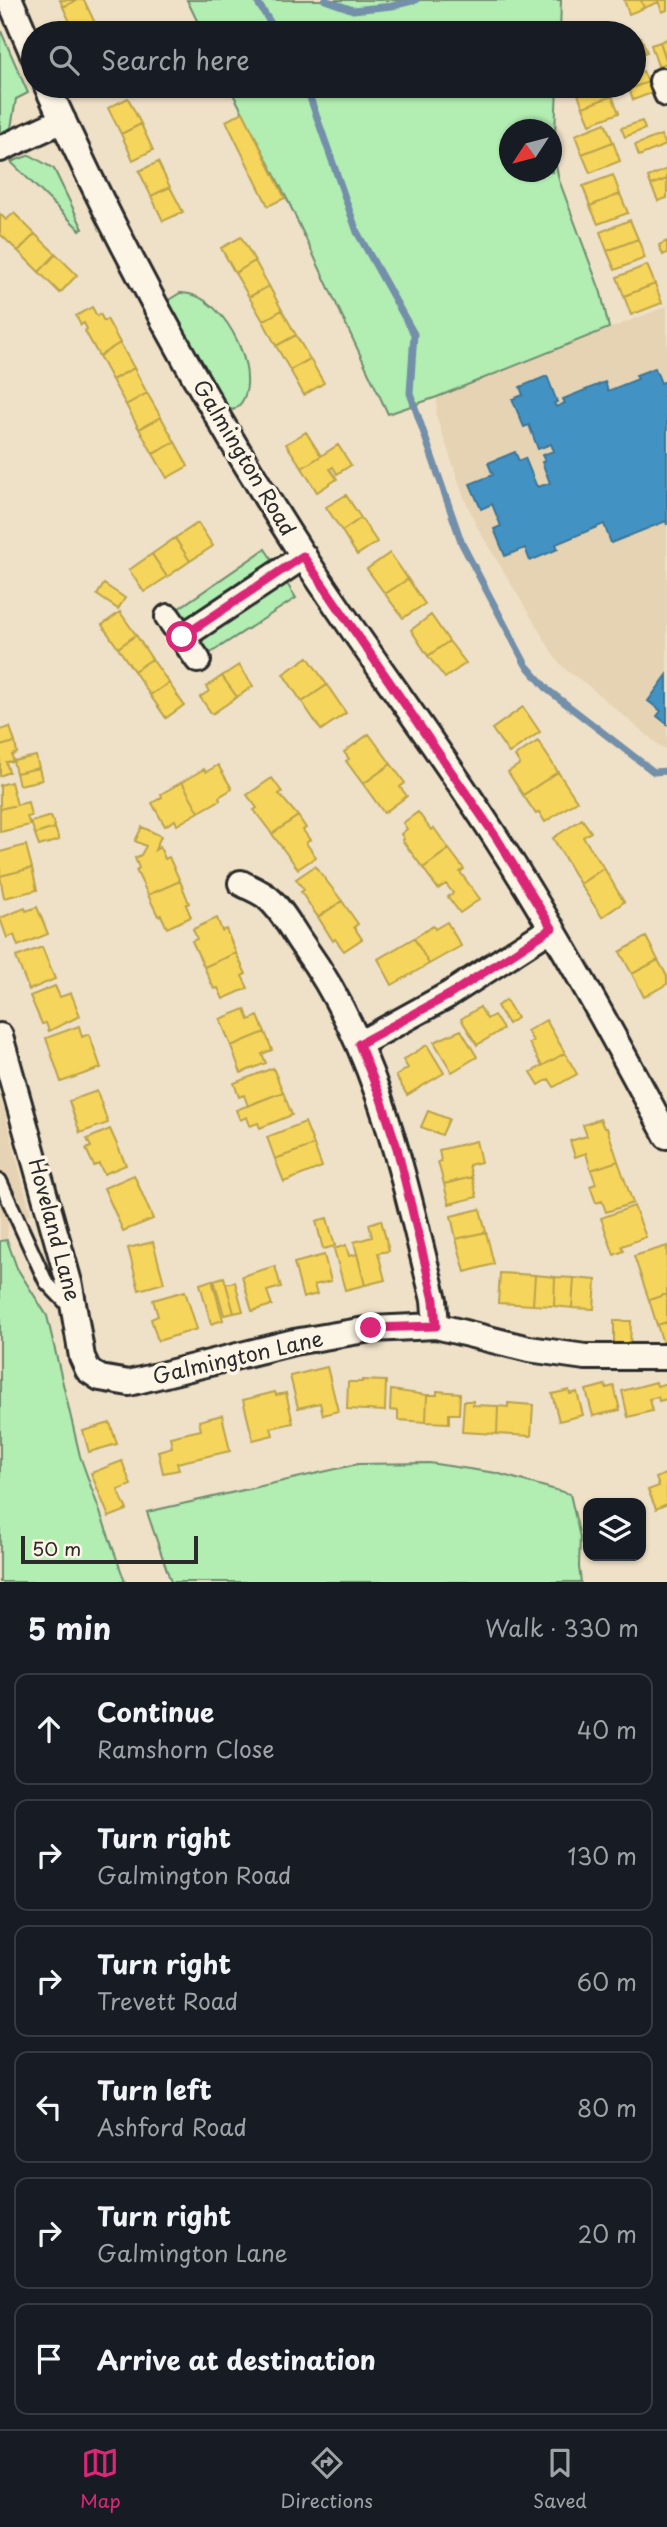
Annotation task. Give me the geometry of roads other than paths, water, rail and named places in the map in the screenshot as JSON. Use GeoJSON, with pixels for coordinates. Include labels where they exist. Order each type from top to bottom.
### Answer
{"type":"FeatureCollection","features":[{"type":"Feature","properties":{"kind":"street"},"geometry":{"type":"LineString","coordinates":[[10,0],[21,26]]}},
{"type":"Feature","properties":{"kind":"street","name":"Galmington Road"},"geometry":{"type":"LineString","coordinates":[[53,98],[113,223],[195,379],[303,556],[496,837],[552,928],[667,1136]]}},
{"type":"Feature","properties":{"kind":"street"},"geometry":{"type":"LineString","coordinates":[[0,149],[63,120]]}},
{"type":"Feature","properties":{"kind":"street"},"geometry":{"type":"LineString","coordinates":[[198,660],[175,627],[303,556]]}},
{"type":"Feature","properties":{"kind":"street"},"geometry":{"type":"LineString","coordinates":[[241,883],[269,899],[319,968],[359,1044],[397,1148],[434,1300],[436,1326]]}},
{"type":"Feature","properties":{"kind":"street"},"geometry":{"type":"LineString","coordinates":[[359,1044],[449,995],[552,928]]}},
{"type":"Feature","properties":{"kind":"street","name":"Hoveland Lane"},"geometry":{"type":"LineString","coordinates":[[0,1035],[76,1312],[82,1357],[88,1370],[100,1378]]}},
{"type":"Feature","properties":{"kind":"street","name":"Galmington Lane"},"geometry":{"type":"LineString","coordinates":[[100,1378],[129,1383],[294,1342],[371,1328],[436,1326],[529,1349],[585,1357],[667,1357]]}},
{"type":"Feature","properties":{"kind":"lane"},"geometry":{"type":"LineString","coordinates":[[0,1181],[46,1282],[76,1312]]}},
{"type":"Feature","properties":{"kind":"waterway"},"geometry":{"type":"LineString","coordinates":[[256,0],[269,21]]}},
{"type":"Feature","properties":{"kind":"waterway"},"geometry":{"type":"LineString","coordinates":[[325,0],[353,10],[392,6],[416,0]]}},
{"type":"Feature","properties":{"kind":"waterway"},"geometry":{"type":"LineString","coordinates":[[310,98],[357,232],[414,334],[410,393],[462,544],[526,665],[548,690],[654,772],[667,771]]}}]}
